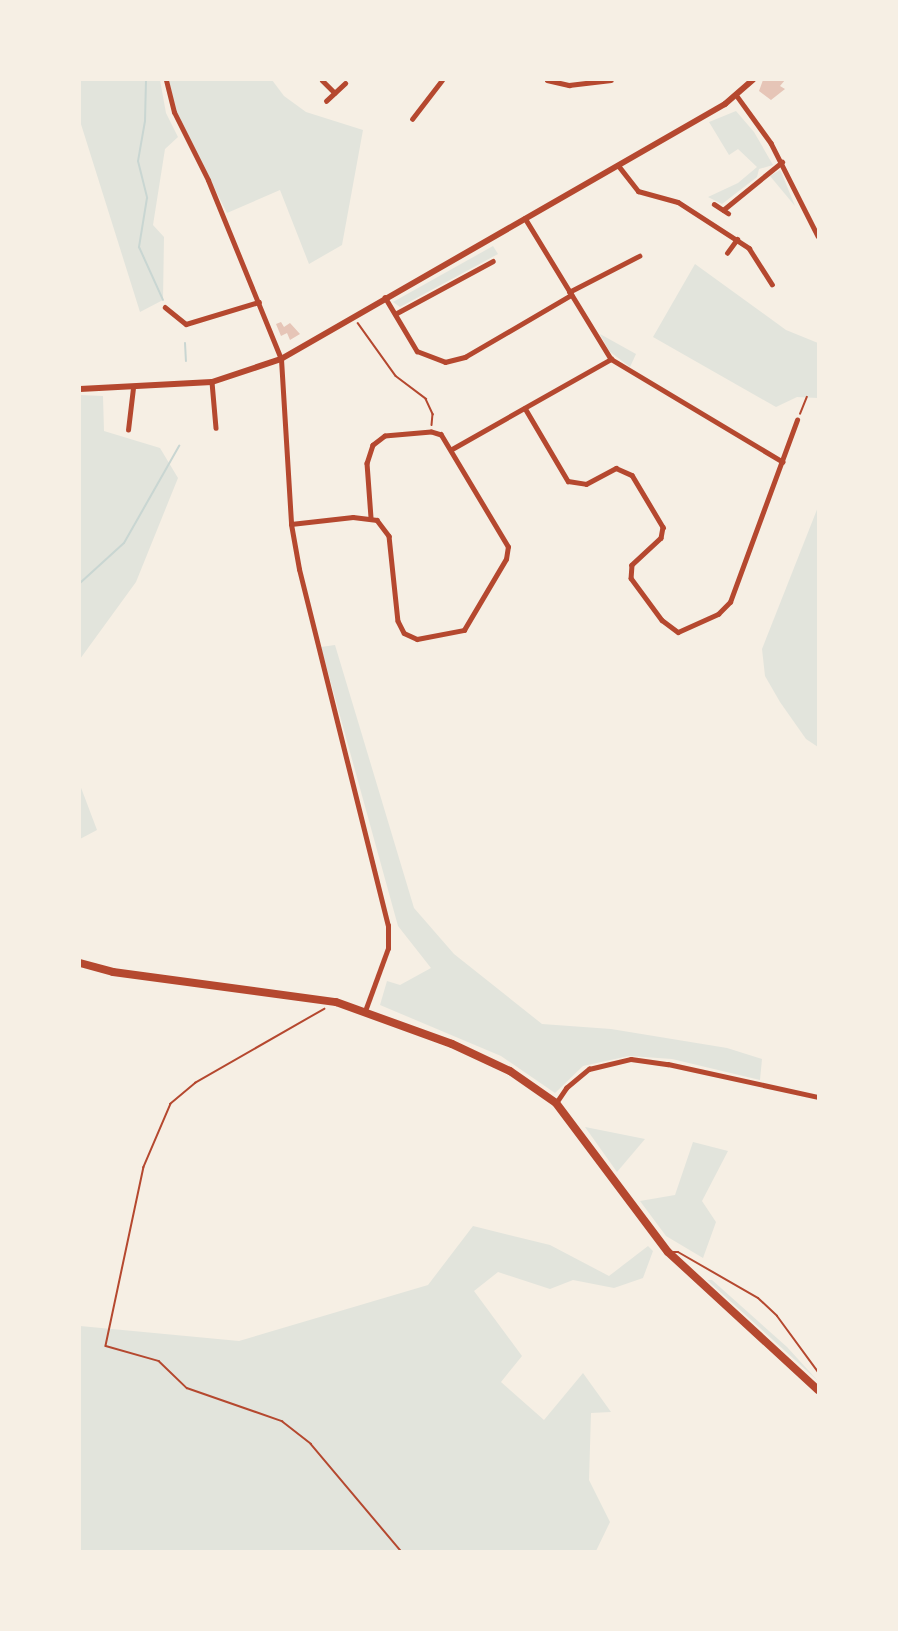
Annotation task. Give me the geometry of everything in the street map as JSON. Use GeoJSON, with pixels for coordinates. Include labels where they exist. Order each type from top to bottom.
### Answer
{"type":"FeatureCollection","features":[{"type":"Feature","properties":{"kind":"highway"},"geometry":{"type":"LineString","coordinates":[[80,963],[113,972],[336,1002],[365,1011],[510,1071],[556,1103],[668,1252],[819,1390]]}},
{"type":"Feature","properties":{"kind":"main road"},"geometry":{"type":"LineString","coordinates":[[80,389],[133,388],[212,382],[281,359],[737,96],[753,80]]}},
{"type":"Feature","properties":{"kind":"street"},"geometry":{"type":"LineString","coordinates":[[166,80],[174,112],[208,180],[281,359],[291,524],[326,688],[388,924],[388,948],[365,1011]]}},
{"type":"Feature","properties":{"kind":"street"},"geometry":{"type":"LineString","coordinates":[[322,80],[335,93]]}},
{"type":"Feature","properties":{"kind":"street"},"geometry":{"type":"LineString","coordinates":[[412,119],[442,80]]}},
{"type":"Feature","properties":{"kind":"street"},"geometry":{"type":"LineString","coordinates":[[547,80],[569,84],[610,80]]}},
{"type":"Feature","properties":{"kind":"street"},"geometry":{"type":"LineString","coordinates":[[326,101],[345,83]]}},
{"type":"Feature","properties":{"kind":"street"},"geometry":{"type":"LineString","coordinates":[[737,96],[782,162],[819,236]]}},
{"type":"Feature","properties":{"kind":"street"},"geometry":{"type":"LineString","coordinates":[[714,204],[726,212],[782,162]]}},
{"type":"Feature","properties":{"kind":"street"},"geometry":{"type":"LineString","coordinates":[[618,165],[638,191],[678,202],[754,253],[772,284]]}},
{"type":"Feature","properties":{"kind":"street"},"geometry":{"type":"LineString","coordinates":[[525,218],[611,359],[783,462]]}},
{"type":"Feature","properties":{"kind":"street"},"geometry":{"type":"LineString","coordinates":[[728,253],[737,240]]}},
{"type":"Feature","properties":{"kind":"street"},"geometry":{"type":"LineString","coordinates":[[385,297],[417,351],[434,360],[455,362],[639,256]]}},
{"type":"Feature","properties":{"kind":"street"},"geometry":{"type":"LineString","coordinates":[[395,314],[493,261]]}},
{"type":"Feature","properties":{"kind":"street"},"geometry":{"type":"LineString","coordinates":[[165,307],[186,324],[259,302]]}},
{"type":"Feature","properties":{"kind":"street"},"geometry":{"type":"LineString","coordinates":[[452,449],[611,359]]}},
{"type":"Feature","properties":{"kind":"street"},"geometry":{"type":"LineString","coordinates":[[212,382],[216,428]]}},
{"type":"Feature","properties":{"kind":"street"},"geometry":{"type":"LineString","coordinates":[[128,430],[133,388]]}},
{"type":"Feature","properties":{"kind":"street"},"geometry":{"type":"LineString","coordinates":[[525,408],[568,481],[586,484],[616,468],[632,475],[663,527],[661,538],[635,560],[631,578],[662,620],[678,632],[718,614],[730,602],[797,420]]}},
{"type":"Feature","properties":{"kind":"street"},"geometry":{"type":"LineString","coordinates":[[291,524],[371,517],[382,523],[389,536],[398,621],[405,633],[423,638],[464,630],[506,559],[508,547],[452,449],[441,435],[431,432],[385,436],[373,445],[367,463],[371,517]]}},
{"type":"Feature","properties":{"kind":"street"},"geometry":{"type":"LineString","coordinates":[[556,1103],[566,1088],[589,1070],[631,1059],[819,1097]]}},
{"type":"Feature","properties":{"kind":"lane"},"geometry":{"type":"LineString","coordinates":[[668,1252],[678,1252],[758,1298],[777,1316],[819,1372]]}},
{"type":"Feature","properties":{"kind":"path"},"geometry":{"type":"LineString","coordinates":[[354,316],[388,368],[426,399],[433,414],[431,432]]}},
{"type":"Feature","properties":{"kind":"path"},"geometry":{"type":"LineString","coordinates":[[797,420],[807,397]]}},
{"type":"Feature","properties":{"kind":"path"},"geometry":{"type":"LineString","coordinates":[[336,1002],[196,1083],[171,1104],[144,1167],[106,1346],[159,1361],[187,1388],[282,1421],[311,1443],[402,1551]]}},
{"type":"Feature","properties":{"kind":"shaded area"},"geometry":{"type":"Polygon","coordinates":[[[80,80],[160,80],[166,113],[178,137],[165,149],[153,225],[164,237],[163,300],[140,312],[80,121],[80,80]]]}},
{"type":"Feature","properties":{"kind":"shaded area"},"geometry":{"type":"Polygon","coordinates":[[[169,80],[272,80],[284,96],[306,112],[363,130],[342,245],[309,264],[280,190],[227,213],[176,112],[169,80]]]}},
{"type":"Feature","properties":{"kind":"shaded area"},"geometry":{"type":"Polygon","coordinates":[[[736,111],[754,132],[773,165],[759,169],[757,177],[722,204],[708,197],[738,183],[757,167],[738,149],[729,155],[709,122],[736,111]]]}},
{"type":"Feature","properties":{"kind":"shaded area"},"geometry":{"type":"Polygon","coordinates":[[[780,170],[782,174],[795,206],[770,176],[780,170]]]}},
{"type":"Feature","properties":{"kind":"shaded area"},"geometry":{"type":"Polygon","coordinates":[[[493,246],[498,254],[400,307],[393,302],[493,246]]]}},
{"type":"Feature","properties":{"kind":"shaded area"},"geometry":{"type":"Polygon","coordinates":[[[695,264],[786,330],[818,343],[818,398],[797,397],[776,407],[653,337],[695,264]]]}},
{"type":"Feature","properties":{"kind":"shaded area"},"geometry":{"type":"Polygon","coordinates":[[[600,334],[636,354],[630,367],[609,351],[600,334]]]}},
{"type":"Feature","properties":{"kind":"shaded area"},"geometry":{"type":"Polygon","coordinates":[[[80,395],[103,396],[104,431],[160,448],[178,478],[136,582],[80,659],[80,395]]]}},
{"type":"Feature","properties":{"kind":"shaded area"},"geometry":{"type":"Polygon","coordinates":[[[818,507],[818,747],[806,739],[765,676],[762,649],[818,507]]]}},
{"type":"Feature","properties":{"kind":"shaded area"},"geometry":{"type":"Polygon","coordinates":[[[335,645],[414,908],[454,954],[542,1024],[611,1029],[727,1048],[762,1059],[760,1080],[672,1059],[629,1056],[583,1066],[555,1093],[501,1056],[380,1005],[387,981],[400,985],[431,968],[398,926],[321,647],[335,645]]]}},
{"type":"Feature","properties":{"kind":"shaded area"},"geometry":{"type":"Polygon","coordinates":[[[80,785],[97,830],[80,839],[80,785]]]}},
{"type":"Feature","properties":{"kind":"shaded area"},"geometry":{"type":"Polygon","coordinates":[[[585,1127],[645,1139],[617,1172],[585,1127]]]}},
{"type":"Feature","properties":{"kind":"shaded area"},"geometry":{"type":"Polygon","coordinates":[[[693,1142],[728,1151],[702,1201],[716,1222],[703,1258],[666,1236],[640,1201],[675,1195],[693,1142]]]}},
{"type":"Feature","properties":{"kind":"shaded area"},"geometry":{"type":"Polygon","coordinates":[[[473,1226],[550,1245],[609,1276],[648,1246],[653,1251],[643,1278],[614,1288],[573,1280],[550,1289],[498,1272],[474,1291],[522,1356],[501,1382],[544,1420],[583,1373],[611,1412],[591,1413],[589,1480],[610,1522],[596,1551],[80,1552],[80,1326],[239,1341],[428,1285],[473,1226]]]}},
{"type":"Feature","properties":{"kind":"shaded area"},"geometry":{"type":"Polygon","coordinates":[[[707,1280],[712,1280],[787,1347],[818,1381],[707,1280]]]}},
{"type":"Feature","properties":{"kind":"building"},"geometry":{"type":"Polygon","coordinates":[[[763,80],[785,80],[780,86],[785,89],[771,100],[759,91],[763,80]]]}},
{"type":"Feature","properties":{"kind":"building"},"geometry":{"type":"Polygon","coordinates":[[[281,322],[284,327],[290,323],[300,334],[290,340],[287,333],[281,336],[276,324],[281,322]]]}},
{"type":"Feature","properties":{"kind":"waterway"},"geometry":{"type":"LineString","coordinates":[[146,80],[145,121],[138,161],[147,198],[139,247],[163,300]]}},
{"type":"Feature","properties":{"kind":"waterway"},"geometry":{"type":"LineString","coordinates":[[185,343],[186,361]]}},
{"type":"Feature","properties":{"kind":"waterway"},"geometry":{"type":"LineString","coordinates":[[80,583],[124,543],[179,446]]}}]}
